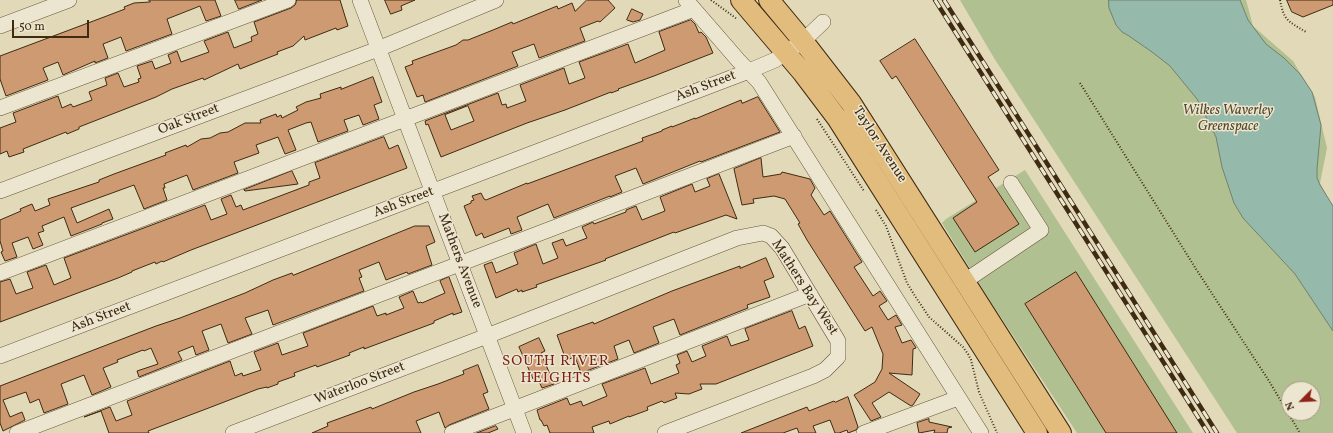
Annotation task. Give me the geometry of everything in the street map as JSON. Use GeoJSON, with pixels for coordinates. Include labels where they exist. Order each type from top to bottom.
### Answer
{"type":"FeatureCollection","features":[{"type":"Feature","properties":{"kind":"main road","name":"Taylor Avenue"},"geometry":{"type":"LineString","coordinates":[[741,0],[811,83],[837,118],[1037,433]]}},
{"type":"Feature","properties":{"kind":"main road","name":"Taylor Avenue"},"geometry":{"type":"LineString","coordinates":[[769,0],[804,41],[851,103],[1061,433]]}},
{"type":"Feature","properties":{"kind":"street"},"geometry":{"type":"LineString","coordinates":[[0,26],[69,0]]}},
{"type":"Feature","properties":{"kind":"street"},"geometry":{"type":"LineString","coordinates":[[0,108],[288,0]]}},
{"type":"Feature","properties":{"kind":"street","name":"Mathers Avenue"},"geometry":{"type":"LineString","coordinates":[[360,0],[524,433]]}},
{"type":"Feature","properties":{"kind":"street","name":"Oak Street"},"geometry":{"type":"LineString","coordinates":[[0,191],[378,49],[496,0]]}},
{"type":"Feature","properties":{"kind":"street"},"geometry":{"type":"LineString","coordinates":[[0,274],[405,119],[690,5],[759,82],[981,433]]}},
{"type":"Feature","properties":{"kind":"street","name":"Ash Street"},"geometry":{"type":"LineString","coordinates":[[0,356],[749,71],[775,60],[786,53],[804,41],[823,22]]}},
{"type":"Feature","properties":{"kind":"street"},"geometry":{"type":"LineString","coordinates":[[17,433],[794,136]]}},
{"type":"Feature","properties":{"kind":"street"},"geometry":{"type":"LineString","coordinates":[[965,281],[1042,230],[1011,183]]}},
{"type":"Feature","properties":{"kind":"street","name":"Mathers Bay West"},"geometry":{"type":"LineString","coordinates":[[487,336],[737,238],[763,233],[772,236],[782,248],[838,341],[838,357],[825,370],[813,376],[666,433]]}},
{"type":"Feature","properties":{"kind":"street","name":"Taylor Avenue"},"geometry":{"type":"LineString","coordinates":[[944,285],[962,296],[972,300],[976,299]]}},
{"type":"Feature","properties":{"kind":"street"},"geometry":{"type":"LineString","coordinates":[[452,433],[810,294]]}},
{"type":"Feature","properties":{"kind":"street","name":"Waterloo Street"},"geometry":{"type":"LineString","coordinates":[[233,433],[487,336]]}},
{"type":"Feature","properties":{"kind":"street"},"geometry":{"type":"LineString","coordinates":[[864,433],[958,398]]}},
{"type":"Feature","properties":{"kind":"path"},"geometry":{"type":"LineString","coordinates":[[1280,0],[1283,15],[1292,24],[1306,32]]}},
{"type":"Feature","properties":{"kind":"path"},"geometry":{"type":"LineString","coordinates":[[1080,82],[1191,262],[1269,381],[1300,433]]}},
{"type":"Feature","properties":{"kind":"path"},"geometry":{"type":"LineString","coordinates":[[817,119],[867,196]]}},
{"type":"Feature","properties":{"kind":"path"},"geometry":{"type":"LineString","coordinates":[[875,208],[886,226],[907,282],[915,296],[929,317],[963,347],[968,354],[971,360],[979,392],[998,433]]}},
{"type":"Feature","properties":{"kind":"green space","name":"Wilkes Waverley Greenspace"},"geometry":{"type":"Polygon","coordinates":[[[960,0],[1246,0],[1253,26],[1293,61],[1315,97],[1327,148],[1320,183],[1333,207],[1333,433],[1237,433],[994,58],[960,0]]]}},
{"type":"Feature","properties":{"kind":"green space"},"geometry":{"type":"Polygon","coordinates":[[[1025,170],[1193,433],[1077,433],[987,296],[942,223],[946,219],[1025,170]]]}},
{"type":"Feature","properties":{"kind":"shaded area"},"geometry":{"type":"Polygon","coordinates":[[[1109,0],[1240,0],[1248,20],[1266,44],[1284,58],[1300,74],[1312,92],[1321,125],[1317,178],[1333,206],[1333,331],[1295,274],[1243,218],[1234,203],[1222,167],[1216,137],[1197,99],[1170,66],[1122,32],[1116,25],[1109,8],[1109,0]]]}},
{"type":"Feature","properties":{"kind":"building"},"geometry":{"type":"Polygon","coordinates":[[[149,0],[215,0],[221,16],[206,21],[200,6],[167,19],[172,34],[126,51],[121,37],[103,44],[108,58],[95,63],[95,61],[63,75],[58,62],[43,68],[48,80],[6,96],[0,79],[0,56],[125,9],[124,7],[134,3],[150,2],[149,0]]]}},
{"type":"Feature","properties":{"kind":"building"},"geometry":{"type":"Polygon","coordinates":[[[235,0],[262,0],[239,9],[235,0]]]}},
{"type":"Feature","properties":{"kind":"building"},"geometry":{"type":"Polygon","coordinates":[[[297,0],[340,0],[348,26],[337,30],[336,28],[305,40],[304,36],[293,46],[277,52],[278,54],[240,69],[238,64],[204,80],[203,78],[172,89],[156,97],[79,127],[79,129],[67,134],[66,132],[23,149],[24,152],[9,157],[7,151],[0,154],[0,128],[16,122],[13,113],[58,96],[62,108],[71,104],[73,107],[92,100],[89,92],[107,85],[105,78],[118,73],[124,87],[139,82],[138,79],[141,78],[137,66],[152,61],[155,69],[171,63],[168,55],[177,51],[181,62],[209,52],[204,41],[228,32],[234,48],[252,41],[251,37],[258,34],[254,22],[291,8],[295,5],[297,0]]]}},
{"type":"Feature","properties":{"kind":"building"},"geometry":{"type":"Polygon","coordinates":[[[385,0],[415,0],[401,6],[402,10],[391,14],[385,0]]]}},
{"type":"Feature","properties":{"kind":"building"},"geometry":{"type":"Polygon","coordinates":[[[587,0],[608,0],[615,8],[600,22],[598,21],[580,28],[585,41],[539,58],[534,44],[512,52],[518,66],[425,102],[423,95],[417,97],[405,67],[413,64],[412,61],[456,45],[463,40],[468,40],[512,22],[513,24],[557,6],[558,9],[572,3],[575,11],[587,0]]]}},
{"type":"Feature","properties":{"kind":"building"},"geometry":{"type":"Polygon","coordinates":[[[1287,0],[1333,0],[1333,5],[1303,17],[1292,12],[1287,0]]]}},
{"type":"Feature","properties":{"kind":"building"},"geometry":{"type":"Polygon","coordinates":[[[632,9],[643,14],[640,20],[633,22],[627,20],[632,9]]]}},
{"type":"Feature","properties":{"kind":"building"},"geometry":{"type":"Polygon","coordinates":[[[691,20],[695,24],[699,33],[701,32],[706,37],[713,53],[441,157],[428,124],[426,125],[425,121],[498,93],[502,105],[506,104],[507,108],[526,101],[520,85],[564,68],[569,84],[585,78],[579,62],[628,44],[635,63],[665,50],[659,32],[691,20]],[[468,106],[445,115],[451,130],[474,121],[468,106]]]}},
{"type":"Feature","properties":{"kind":"building"},"geometry":{"type":"Polygon","coordinates":[[[915,39],[999,170],[988,177],[1019,224],[975,252],[953,218],[977,202],[896,76],[892,79],[880,61],[915,39]]]}},
{"type":"Feature","properties":{"kind":"building"},"geometry":{"type":"Polygon","coordinates":[[[373,77],[382,102],[374,105],[379,119],[363,125],[359,115],[344,120],[348,131],[318,142],[311,122],[306,123],[288,130],[296,150],[285,154],[278,137],[256,145],[259,153],[234,162],[238,173],[193,190],[187,175],[164,184],[165,188],[163,188],[167,200],[144,209],[134,185],[71,208],[77,223],[109,209],[113,219],[71,236],[64,217],[42,226],[44,231],[38,233],[43,245],[33,249],[28,237],[12,243],[17,257],[5,261],[1,252],[3,251],[0,241],[0,220],[21,211],[20,209],[32,204],[35,211],[50,205],[48,199],[99,182],[99,180],[166,155],[165,153],[186,145],[187,147],[201,139],[210,138],[220,133],[228,132],[245,123],[261,123],[260,120],[276,114],[277,117],[281,115],[282,118],[298,110],[296,107],[306,102],[321,98],[320,94],[341,87],[341,89],[373,77]]]}},
{"type":"Feature","properties":{"kind":"building"},"geometry":{"type":"Polygon","coordinates":[[[758,97],[780,132],[701,162],[700,161],[643,184],[636,168],[615,176],[622,192],[554,218],[548,204],[517,217],[522,230],[511,234],[509,228],[484,238],[482,233],[476,236],[464,206],[474,200],[472,196],[481,193],[486,200],[527,183],[643,141],[642,138],[672,126],[695,119],[741,100],[742,103],[758,97]]]}},
{"type":"Feature","properties":{"kind":"building"},"geometry":{"type":"Polygon","coordinates":[[[384,137],[389,149],[398,145],[407,168],[163,262],[162,261],[156,264],[155,262],[118,278],[0,322],[0,282],[10,279],[16,294],[33,288],[27,272],[46,265],[54,285],[71,278],[64,258],[205,205],[211,220],[227,214],[221,199],[231,195],[236,207],[241,205],[243,210],[309,185],[309,182],[320,178],[315,163],[384,137]]]}},
{"type":"Feature","properties":{"kind":"building"},"geometry":{"type":"Polygon","coordinates":[[[761,158],[763,177],[781,174],[782,172],[810,179],[815,188],[811,195],[824,215],[830,211],[862,262],[854,267],[873,296],[880,291],[887,301],[879,306],[888,320],[896,315],[902,325],[895,327],[902,343],[911,340],[916,348],[913,349],[912,375],[889,373],[920,394],[913,405],[911,406],[889,392],[872,403],[881,417],[871,421],[854,395],[875,382],[882,369],[883,354],[872,327],[865,331],[807,240],[798,224],[800,223],[785,199],[774,196],[753,199],[754,203],[742,205],[734,169],[761,158]]]}},
{"type":"Feature","properties":{"kind":"building"},"geometry":{"type":"Polygon","coordinates":[[[292,171],[298,184],[244,190],[292,171]]]}},
{"type":"Feature","properties":{"kind":"building"},"geometry":{"type":"Polygon","coordinates":[[[719,174],[737,219],[726,215],[675,233],[674,232],[605,259],[606,260],[536,285],[537,287],[522,292],[522,290],[518,292],[517,289],[496,298],[484,265],[492,262],[496,273],[518,264],[514,253],[536,244],[543,264],[558,258],[552,243],[563,239],[566,246],[587,238],[582,227],[626,212],[626,210],[636,206],[642,220],[665,211],[660,197],[692,184],[695,192],[710,186],[707,179],[719,174]]]}},
{"type":"Feature","properties":{"kind":"building"},"geometry":{"type":"Polygon","coordinates":[[[415,226],[429,226],[435,242],[426,246],[432,265],[386,280],[379,262],[359,270],[362,277],[359,278],[364,291],[273,325],[268,310],[245,318],[252,334],[228,343],[221,324],[202,331],[209,350],[196,355],[193,346],[178,352],[182,360],[139,377],[137,371],[158,364],[151,348],[144,351],[143,350],[117,360],[118,362],[103,368],[111,387],[92,395],[84,375],[61,384],[68,404],[44,413],[39,399],[30,403],[26,392],[3,400],[10,417],[22,412],[25,420],[3,431],[0,423],[0,386],[245,293],[273,280],[292,273],[293,275],[415,226]]]}},
{"type":"Feature","properties":{"kind":"building"},"geometry":{"type":"Polygon","coordinates":[[[766,258],[774,277],[764,281],[770,297],[747,305],[748,308],[680,335],[674,319],[653,327],[659,343],[634,353],[629,340],[614,346],[618,359],[581,373],[575,357],[566,360],[557,335],[593,322],[594,324],[672,291],[766,258]]]}},
{"type":"Feature","properties":{"kind":"building"},"geometry":{"type":"Polygon","coordinates":[[[1076,272],[1177,433],[1106,433],[1025,304],[1076,272]]]}},
{"type":"Feature","properties":{"kind":"building"},"geometry":{"type":"Polygon","coordinates":[[[449,277],[462,312],[453,315],[453,313],[434,321],[434,323],[364,349],[364,347],[349,353],[350,355],[317,367],[316,365],[294,373],[295,376],[278,382],[278,384],[267,388],[258,389],[148,431],[149,433],[109,433],[101,411],[84,417],[110,407],[116,421],[132,415],[127,401],[230,361],[235,376],[242,373],[243,376],[261,370],[254,352],[278,343],[282,355],[308,346],[303,333],[373,306],[377,316],[386,313],[386,315],[404,308],[399,297],[413,291],[418,303],[422,303],[445,293],[440,281],[449,277]]]}},
{"type":"Feature","properties":{"kind":"building"},"geometry":{"type":"Polygon","coordinates":[[[792,311],[799,329],[805,326],[813,346],[716,384],[700,384],[702,389],[689,394],[675,393],[677,398],[664,403],[662,401],[647,407],[648,410],[610,424],[609,421],[592,427],[594,433],[550,433],[547,425],[544,426],[540,420],[537,410],[567,398],[570,405],[581,401],[583,406],[607,396],[602,384],[645,368],[651,384],[679,373],[676,365],[680,363],[677,355],[687,351],[692,362],[706,356],[702,346],[727,336],[731,346],[749,340],[745,329],[792,311]]]}},
{"type":"Feature","properties":{"kind":"building"},"geometry":{"type":"Polygon","coordinates":[[[539,338],[545,351],[541,353],[554,384],[542,388],[537,377],[533,379],[519,347],[539,338]]]}},
{"type":"Feature","properties":{"kind":"building"},"geometry":{"type":"Polygon","coordinates":[[[478,365],[488,392],[483,394],[489,409],[445,428],[439,412],[416,421],[421,433],[312,433],[328,426],[327,423],[371,407],[372,409],[438,384],[464,374],[463,371],[478,365]]]}},
{"type":"Feature","properties":{"kind":"building"},"geometry":{"type":"Polygon","coordinates":[[[848,397],[858,427],[856,430],[848,433],[847,430],[835,433],[830,420],[813,426],[816,433],[799,433],[797,428],[783,433],[741,433],[807,407],[809,411],[848,397]]]}},
{"type":"Feature","properties":{"kind":"building"},"geometry":{"type":"Polygon","coordinates":[[[929,419],[929,422],[952,427],[948,428],[947,433],[934,433],[935,430],[919,433],[917,423],[929,419]]]}},
{"type":"Feature","properties":{"kind":"building"},"geometry":{"type":"Polygon","coordinates":[[[496,426],[498,429],[488,433],[477,433],[496,426]]]}},
{"type":"Feature","properties":{"kind":"railway"},"geometry":{"type":"LineString","coordinates":[[935,0],[1208,433]]}},
{"type":"Feature","properties":{"kind":"railway"},"geometry":{"type":"LineString","coordinates":[[944,0],[1217,433]]}},
{"type":"Feature","properties":{"kind":"district","name":"SOUTH RIVER HEIGHTS"},"geometry":{"type":"Point","coordinates":[556,370]}}]}
